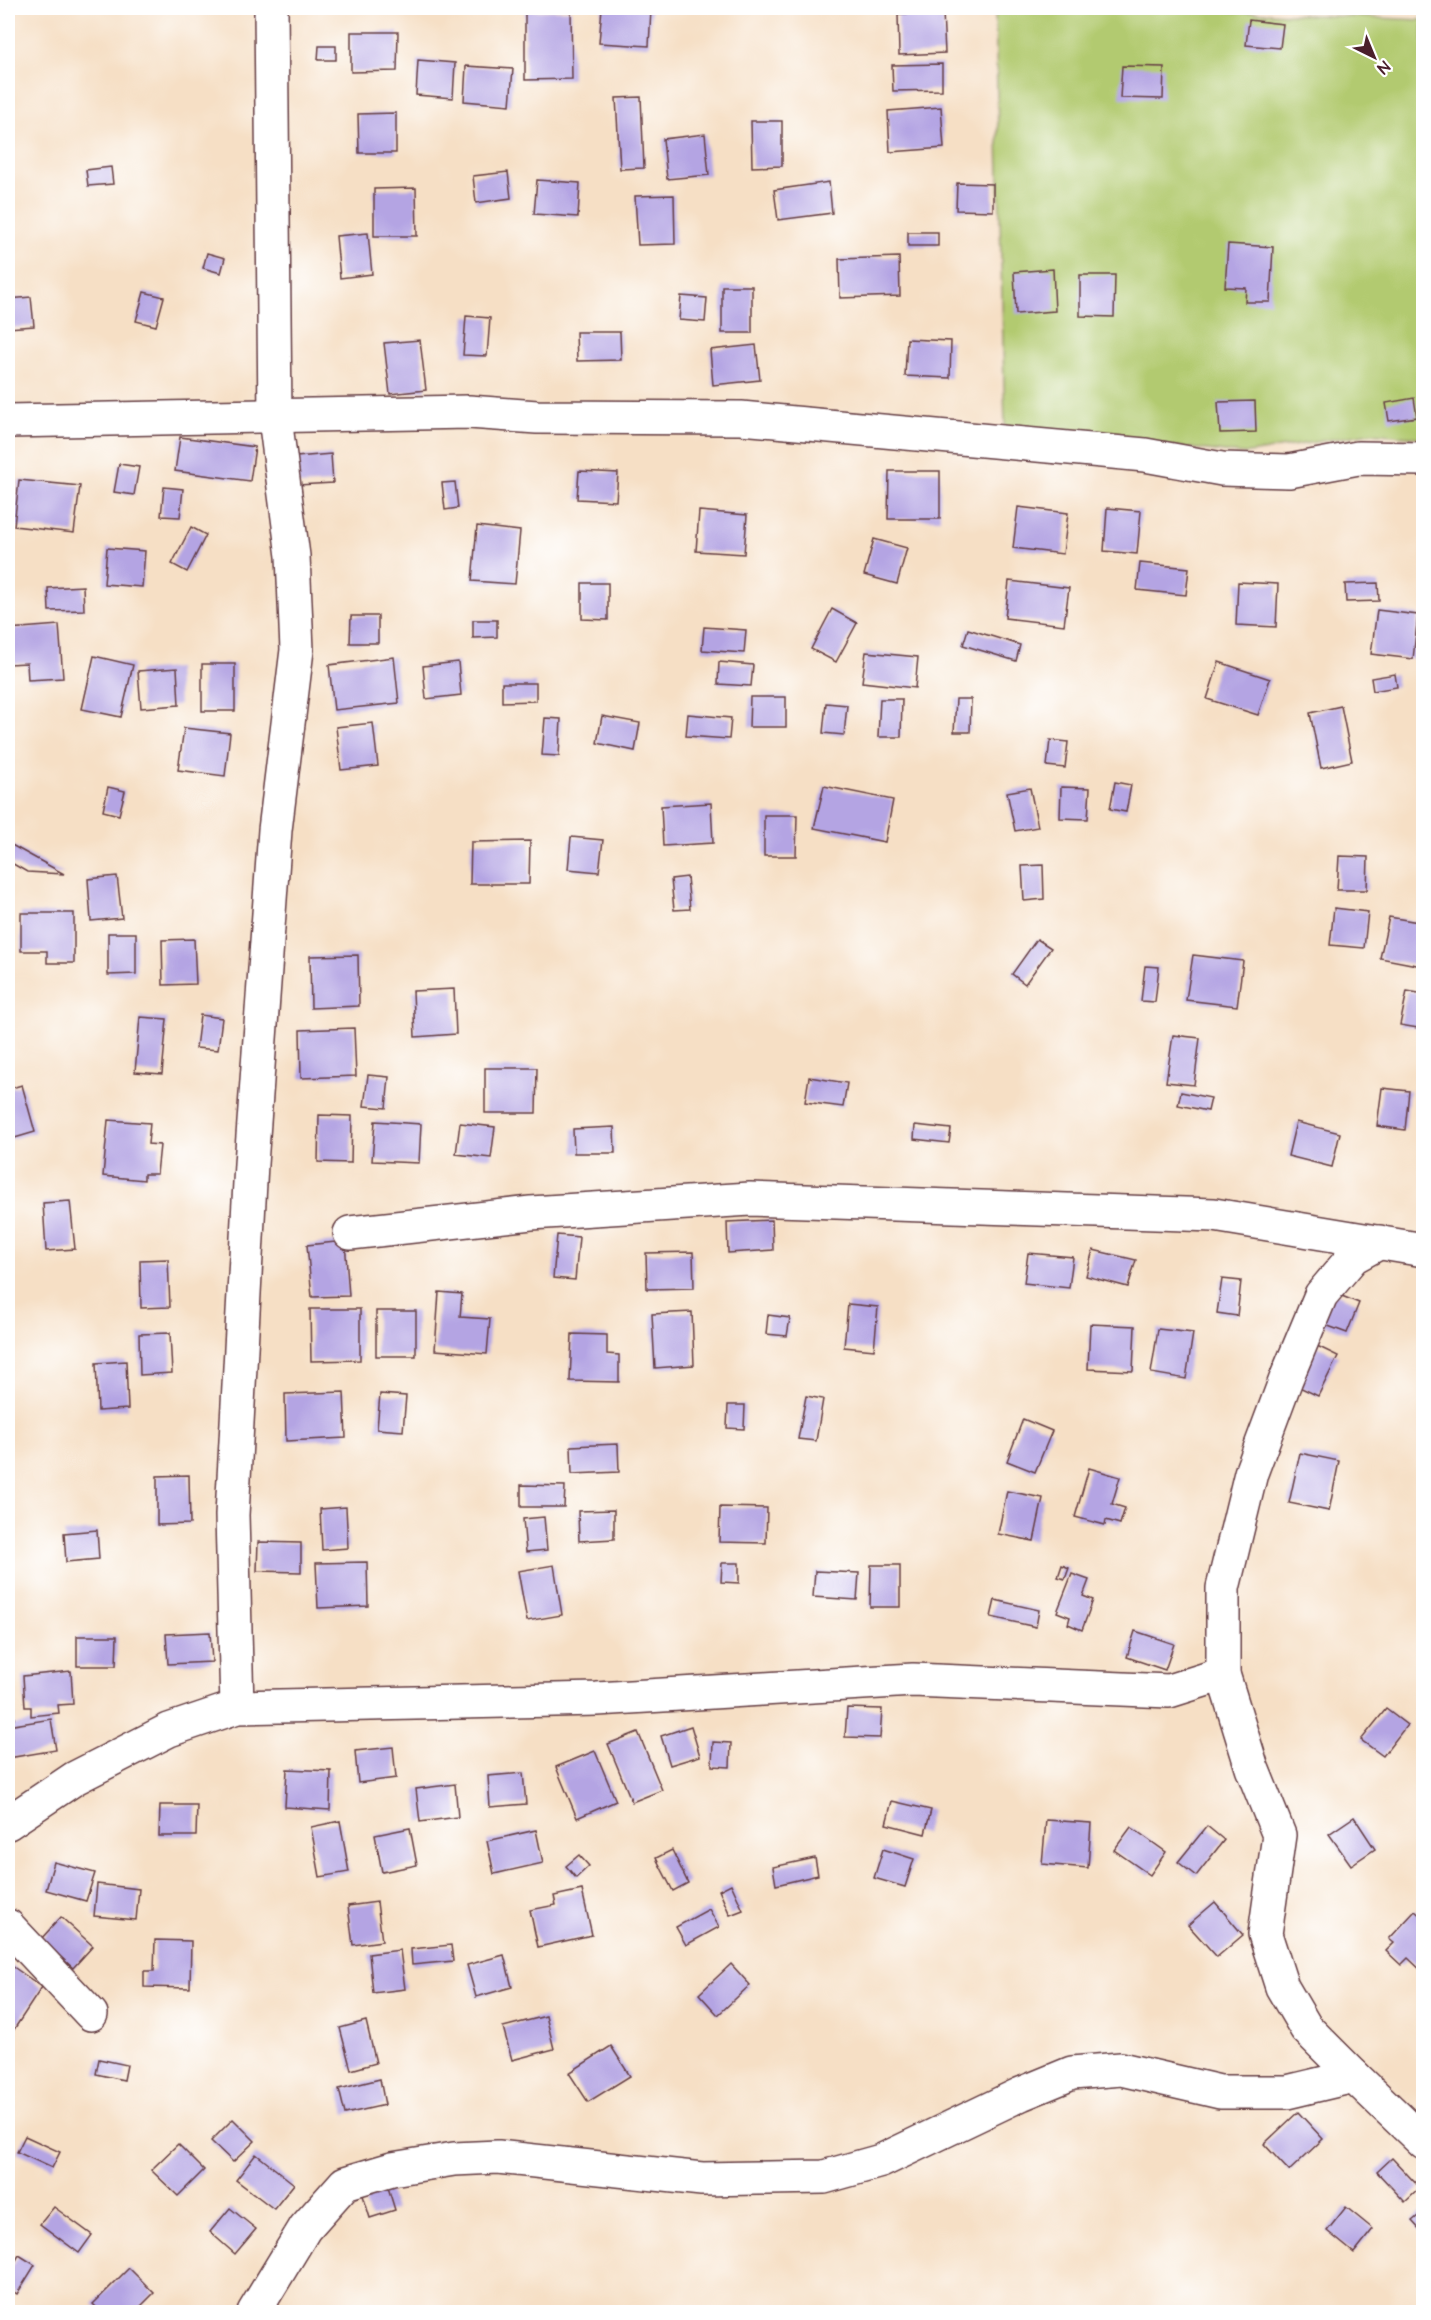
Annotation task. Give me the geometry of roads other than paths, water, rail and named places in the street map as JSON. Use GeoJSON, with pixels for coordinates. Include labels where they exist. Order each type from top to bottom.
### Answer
{"type":"FeatureCollection","features":[{"type":"Feature","properties":{"kind":"street"},"geometry":{"type":"LineString","coordinates":[[237,1707],[232,1515],[251,1164],[275,830],[297,650],[293,556],[275,418],[271,8]]}},
{"type":"Feature","properties":{"kind":"street"},"geometry":{"type":"LineString","coordinates":[[8,421],[275,418],[469,412],[537,417],[741,418],[1145,455],[1222,469],[1289,471],[1358,458],[1424,459]]}},
{"type":"Feature","properties":{"kind":"street"},"geometry":{"type":"LineString","coordinates":[[350,1233],[531,1213],[750,1199],[1214,1215],[1424,1250]]}},
{"type":"Feature","properties":{"kind":"street"},"geometry":{"type":"LineString","coordinates":[[1380,1242],[1353,1257],[1321,1295],[1286,1379],[1251,1473],[1223,1588],[1223,1674],[1252,1768],[1279,1835],[1265,1934],[1282,1987],[1306,2028],[1424,2143]]}},
{"type":"Feature","properties":{"kind":"street"},"geometry":{"type":"LineString","coordinates":[[8,1823],[75,1778],[169,1730],[237,1707],[597,1699],[913,1680],[1169,1690],[1223,1674]]}},
{"type":"Feature","properties":{"kind":"street"},"geometry":{"type":"LineString","coordinates":[[8,1926],[91,2014]]}},
{"type":"Feature","properties":{"kind":"street"},"geometry":{"type":"LineString","coordinates":[[254,2313],[305,2228],[345,2183],[392,2169],[454,2159],[498,2157],[702,2179],[824,2177],[881,2161],[1021,2094],[1072,2073],[1121,2069],[1220,2092],[1287,2092],[1354,2076]]}}]}
